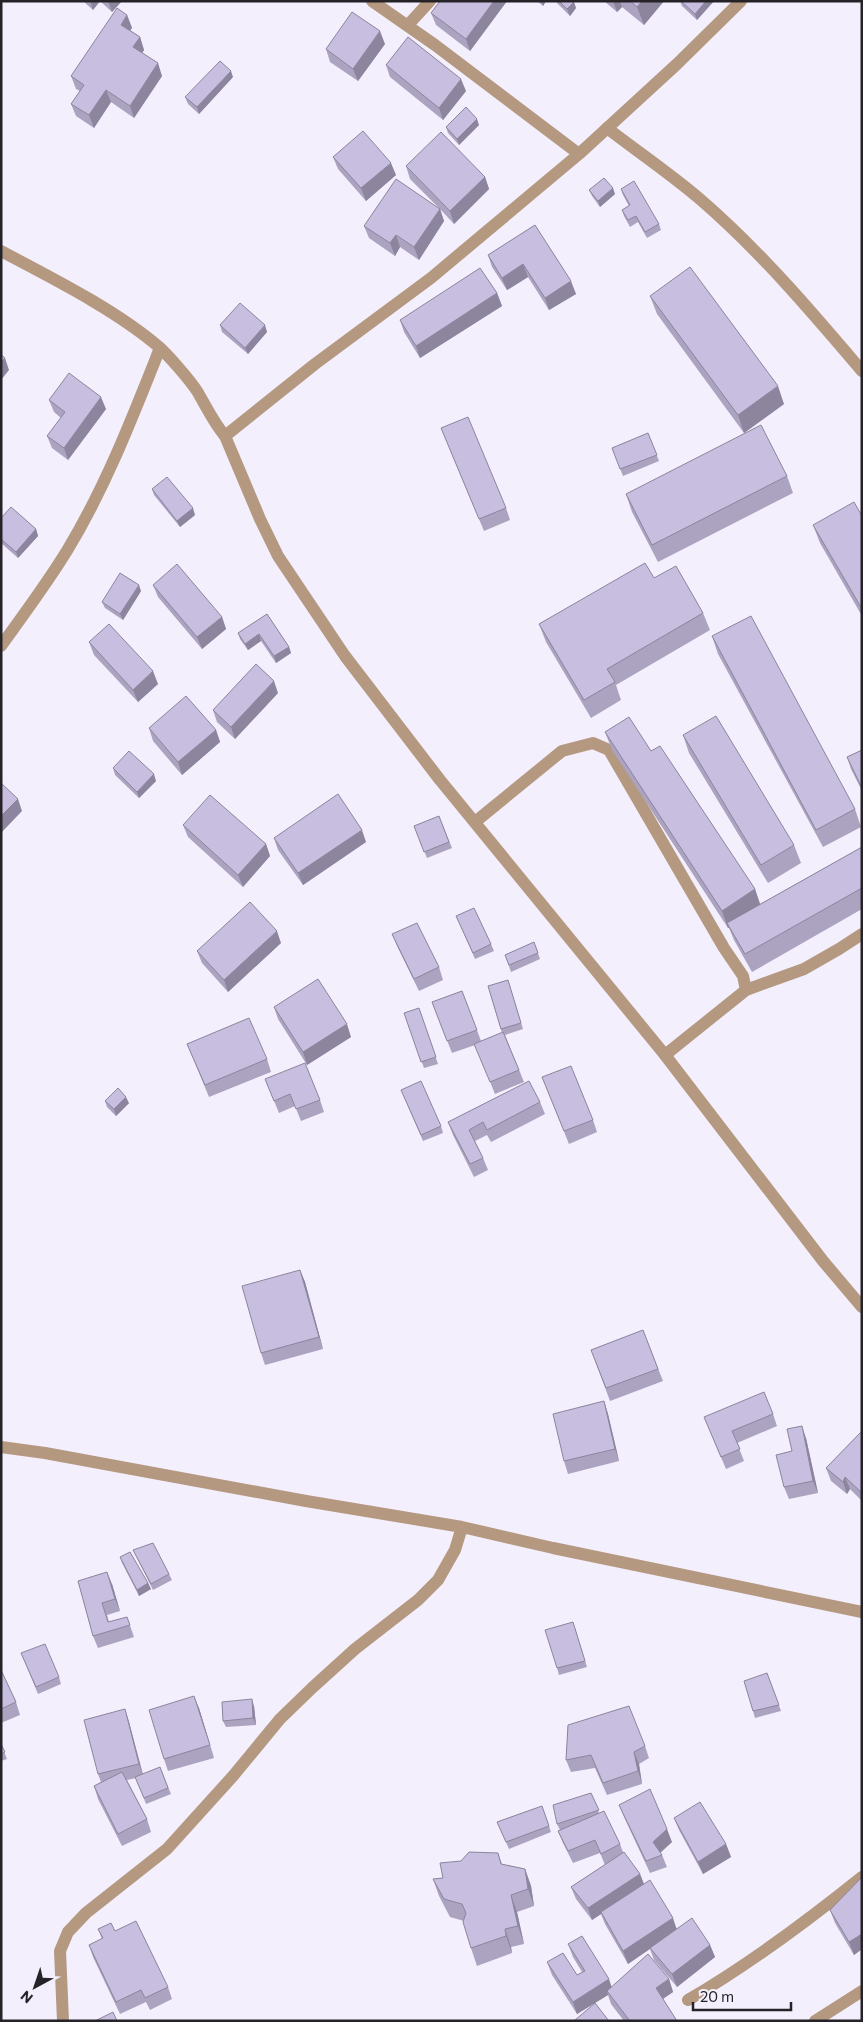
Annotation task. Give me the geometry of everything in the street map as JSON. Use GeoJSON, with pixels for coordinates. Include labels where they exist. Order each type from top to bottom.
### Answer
{"type":"FeatureCollection","features":[{"type":"Feature","properties":{"kind":"street"},"geometry":{"type":"LineString","coordinates":[[372,1],[408,25],[579,154]]}},
{"type":"Feature","properties":{"kind":"street"},"geometry":{"type":"LineString","coordinates":[[408,25],[430,1]]}},
{"type":"Feature","properties":{"kind":"street"},"geometry":{"type":"LineString","coordinates":[[225,436],[315,364],[431,278],[579,154],[741,1]]}},
{"type":"Feature","properties":{"kind":"street"},"geometry":{"type":"LineString","coordinates":[[607,128],[700,199],[770,267],[862,371]]}},
{"type":"Feature","properties":{"kind":"street"},"geometry":{"type":"LineString","coordinates":[[1,252],[53,279],[117,317],[160,348],[196,389],[216,425],[225,436],[260,519],[278,556],[345,656],[475,822],[665,1055],[823,1261],[862,1307]]}},
{"type":"Feature","properties":{"kind":"street"},"geometry":{"type":"LineString","coordinates":[[1,646],[73,540],[103,483],[134,415],[160,348]]}},
{"type":"Feature","properties":{"kind":"street"},"geometry":{"type":"LineString","coordinates":[[475,822],[562,751],[593,743],[609,750],[724,948],[744,976],[746,990]]}},
{"type":"Feature","properties":{"kind":"street"},"geometry":{"type":"LineString","coordinates":[[665,1055],[746,990],[804,969],[862,934]]}},
{"type":"Feature","properties":{"kind":"street"},"geometry":{"type":"LineString","coordinates":[[1,1447],[45,1453],[462,1528],[862,1612]]}},
{"type":"Feature","properties":{"kind":"street"},"geometry":{"type":"LineString","coordinates":[[63,2021],[60,1951],[68,1932],[86,1913],[167,1849],[233,1776],[280,1719],[312,1688],[355,1649],[418,1600],[438,1580],[455,1550],[462,1528]]}},
{"type":"Feature","properties":{"kind":"street"},"geometry":{"type":"LineString","coordinates":[[688,2000],[732,1974],[811,1918],[862,1877]]}},
{"type":"Feature","properties":{"kind":"street"},"geometry":{"type":"LineString","coordinates":[[815,2021],[862,1991]]}},
{"type":"Feature","properties":{"kind":"building"},"geometry":{"type":"Polygon","coordinates":[[[440,1],[494,1],[466,39],[431,13],[440,1]]]}},
{"type":"Feature","properties":{"kind":"building"},"geometry":{"type":"Polygon","coordinates":[[[559,1],[573,1],[574,2],[567,9],[559,1]]]}},
{"type":"Feature","properties":{"kind":"building"},"geometry":{"type":"Polygon","coordinates":[[[630,1],[642,1],[637,7],[630,1]]]}},
{"type":"Feature","properties":{"kind":"building"},"geometry":{"type":"Polygon","coordinates":[[[681,1],[706,1],[695,14],[681,1]]]}},
{"type":"Feature","properties":{"kind":"building"},"geometry":{"type":"Polygon","coordinates":[[[117,8],[127,15],[121,25],[140,37],[133,47],[158,63],[130,106],[106,90],[89,115],[71,104],[84,85],[71,76],[117,8]]]}},
{"type":"Feature","properties":{"kind":"building"},"geometry":{"type":"Polygon","coordinates":[[[352,12],[380,31],[353,69],[326,49],[352,12]]]}},
{"type":"Feature","properties":{"kind":"building"},"geometry":{"type":"Polygon","coordinates":[[[408,37],[461,79],[439,108],[386,65],[408,37]]]}},
{"type":"Feature","properties":{"kind":"building"},"geometry":{"type":"Polygon","coordinates":[[[220,61],[231,71],[197,107],[185,97],[220,61]]]}},
{"type":"Feature","properties":{"kind":"building"},"geometry":{"type":"Polygon","coordinates":[[[466,107],[477,119],[457,139],[446,127],[466,107]]]}},
{"type":"Feature","properties":{"kind":"building"},"geometry":{"type":"Polygon","coordinates":[[[363,131],[391,163],[361,188],[333,157],[363,131]]]}},
{"type":"Feature","properties":{"kind":"building"},"geometry":{"type":"Polygon","coordinates":[[[441,132],[485,177],[450,211],[406,166],[441,132]]]}},
{"type":"Feature","properties":{"kind":"building"},"geometry":{"type":"Polygon","coordinates":[[[604,178],[613,188],[598,201],[589,190],[604,178]]]}},
{"type":"Feature","properties":{"kind":"building"},"geometry":{"type":"Polygon","coordinates":[[[396,179],[440,209],[414,247],[396,235],[390,243],[364,226],[396,179]]]}},
{"type":"Feature","properties":{"kind":"building"},"geometry":{"type":"Polygon","coordinates":[[[634,181],[659,224],[645,232],[636,216],[628,220],[622,210],[630,205],[621,189],[634,181]]]}},
{"type":"Feature","properties":{"kind":"building"},"geometry":{"type":"Polygon","coordinates":[[[535,225],[571,281],[545,298],[523,264],[502,278],[488,255],[535,225]]]}},
{"type":"Feature","properties":{"kind":"building"},"geometry":{"type":"Polygon","coordinates":[[[690,267],[778,386],[738,415],[650,296],[690,267]]]}},
{"type":"Feature","properties":{"kind":"building"},"geometry":{"type":"Polygon","coordinates":[[[480,268],[497,293],[416,346],[400,320],[480,268]]]}},
{"type":"Feature","properties":{"kind":"building"},"geometry":{"type":"Polygon","coordinates":[[[240,303],[265,325],[245,348],[220,325],[240,303]]]}},
{"type":"Feature","properties":{"kind":"building"},"geometry":{"type":"Polygon","coordinates":[[[69,373],[101,397],[64,448],[47,436],[65,412],[49,400],[69,373]]]}},
{"type":"Feature","properties":{"kind":"building"},"geometry":{"type":"Polygon","coordinates":[[[468,417],[506,508],[479,519],[441,428],[468,417]]]}},
{"type":"Feature","properties":{"kind":"building"},"geometry":{"type":"Polygon","coordinates":[[[761,425],[787,476],[652,545],[626,494],[761,425]]]}},
{"type":"Feature","properties":{"kind":"building"},"geometry":{"type":"Polygon","coordinates":[[[648,433],[657,455],[620,469],[612,448],[648,433]]]}},
{"type":"Feature","properties":{"kind":"building"},"geometry":{"type":"Polygon","coordinates":[[[167,477],[193,508],[177,521],[152,489],[167,477]]]}},
{"type":"Feature","properties":{"kind":"building"},"geometry":{"type":"Polygon","coordinates":[[[854,502],[862,516],[862,609],[813,525],[854,502]]]}},
{"type":"Feature","properties":{"kind":"building"},"geometry":{"type":"Polygon","coordinates":[[[11,507],[36,529],[16,552],[1,539],[1,518],[11,507]]]}},
{"type":"Feature","properties":{"kind":"building"},"geometry":{"type":"Polygon","coordinates":[[[645,563],[654,578],[676,566],[703,613],[607,669],[615,682],[584,700],[539,624],[645,563]]]}},
{"type":"Feature","properties":{"kind":"building"},"geometry":{"type":"Polygon","coordinates":[[[177,564],[222,617],[197,637],[153,585],[177,564]]]}},
{"type":"Feature","properties":{"kind":"building"},"geometry":{"type":"Polygon","coordinates":[[[120,573],[139,585],[120,614],[102,602],[120,573]]]}},
{"type":"Feature","properties":{"kind":"building"},"geometry":{"type":"Polygon","coordinates":[[[267,614],[289,647],[274,656],[259,634],[245,644],[238,633],[267,614]]]}},
{"type":"Feature","properties":{"kind":"building"},"geometry":{"type":"Polygon","coordinates":[[[751,616],[855,809],[816,830],[712,636],[751,616]]]}},
{"type":"Feature","properties":{"kind":"building"},"geometry":{"type":"Polygon","coordinates":[[[109,624],[153,671],[133,690],[89,642],[109,624]]]}},
{"type":"Feature","properties":{"kind":"building"},"geometry":{"type":"Polygon","coordinates":[[[256,664],[274,681],[231,727],[213,710],[256,664]]]}},
{"type":"Feature","properties":{"kind":"building"},"geometry":{"type":"Polygon","coordinates":[[[186,696],[216,730],[178,762],[149,728],[186,696]]]}},
{"type":"Feature","properties":{"kind":"building"},"geometry":{"type":"Polygon","coordinates":[[[716,716],[794,845],[761,865],[683,735],[716,716]]]}},
{"type":"Feature","properties":{"kind":"building"},"geometry":{"type":"Polygon","coordinates":[[[629,717],[651,751],[660,746],[755,889],[722,911],[605,732],[629,717]]]}},
{"type":"Feature","properties":{"kind":"building"},"geometry":{"type":"Polygon","coordinates":[[[862,750],[862,788],[847,757],[862,750]]]}},
{"type":"Feature","properties":{"kind":"building"},"geometry":{"type":"Polygon","coordinates":[[[129,751],[154,774],[137,792],[113,768],[129,751]]]}},
{"type":"Feature","properties":{"kind":"building"},"geometry":{"type":"Polygon","coordinates":[[[1,783],[18,799],[1,816],[1,783]]]}},
{"type":"Feature","properties":{"kind":"building"},"geometry":{"type":"Polygon","coordinates":[[[338,794],[362,830],[298,873],[274,838],[338,794]]]}},
{"type":"Feature","properties":{"kind":"building"},"geometry":{"type":"Polygon","coordinates":[[[210,795],[266,844],[238,875],[183,825],[210,795]]]}},
{"type":"Feature","properties":{"kind":"building"},"geometry":{"type":"Polygon","coordinates":[[[439,816],[449,842],[424,852],[414,826],[439,816]]]}},
{"type":"Feature","properties":{"kind":"building"},"geometry":{"type":"Polygon","coordinates":[[[862,847],[862,888],[745,954],[727,923],[862,847]]]}},
{"type":"Feature","properties":{"kind":"building"},"geometry":{"type":"Polygon","coordinates":[[[250,902],[277,931],[224,980],[197,951],[250,902]]]}},
{"type":"Feature","properties":{"kind":"building"},"geometry":{"type":"Polygon","coordinates":[[[474,908],[491,944],[473,953],[456,916],[474,908]]]}},
{"type":"Feature","properties":{"kind":"building"},"geometry":{"type":"Polygon","coordinates":[[[417,923],[439,967],[414,979],[392,934],[417,923]]]}},
{"type":"Feature","properties":{"kind":"building"},"geometry":{"type":"Polygon","coordinates":[[[534,942],[538,953],[509,965],[505,955],[534,942]]]}},
{"type":"Feature","properties":{"kind":"building"},"geometry":{"type":"Polygon","coordinates":[[[318,979],[347,1024],[303,1052],[274,1007],[318,979]]]}},
{"type":"Feature","properties":{"kind":"building"},"geometry":{"type":"Polygon","coordinates":[[[508,980],[521,1023],[501,1029],[488,986],[508,980]]]}},
{"type":"Feature","properties":{"kind":"building"},"geometry":{"type":"Polygon","coordinates":[[[462,991],[477,1030],[447,1041],[432,1002],[462,991]]]}},
{"type":"Feature","properties":{"kind":"building"},"geometry":{"type":"Polygon","coordinates":[[[419,1008],[436,1057],[421,1062],[404,1013],[419,1008]]]}},
{"type":"Feature","properties":{"kind":"building"},"geometry":{"type":"Polygon","coordinates":[[[249,1018],[267,1059],[205,1085],[187,1044],[249,1018]]]}},
{"type":"Feature","properties":{"kind":"building"},"geometry":{"type":"Polygon","coordinates":[[[503,1032],[519,1070],[490,1082],[474,1044],[503,1032]]]}},
{"type":"Feature","properties":{"kind":"building"},"geometry":{"type":"Polygon","coordinates":[[[305,1063],[320,1100],[296,1109],[290,1094],[274,1101],[265,1079],[305,1063]]]}},
{"type":"Feature","properties":{"kind":"building"},"geometry":{"type":"Polygon","coordinates":[[[571,1066],[593,1120],[564,1131],[542,1077],[571,1066]]]}},
{"type":"Feature","properties":{"kind":"building"},"geometry":{"type":"Polygon","coordinates":[[[421,1081],[441,1126],[421,1135],[401,1090],[421,1081]]]}},
{"type":"Feature","properties":{"kind":"building"},"geometry":{"type":"Polygon","coordinates":[[[529,1081],[540,1102],[487,1130],[483,1122],[469,1130],[483,1158],[470,1164],[448,1122],[529,1081]]]}},
{"type":"Feature","properties":{"kind":"building"},"geometry":{"type":"Polygon","coordinates":[[[118,1088],[126,1097],[114,1109],[105,1101],[118,1088]]]}},
{"type":"Feature","properties":{"kind":"building"},"geometry":{"type":"Polygon","coordinates":[[[300,1270],[319,1337],[261,1353],[242,1286],[300,1270]]]}},
{"type":"Feature","properties":{"kind":"building"},"geometry":{"type":"Polygon","coordinates":[[[643,1330],[658,1369],[606,1388],[591,1350],[643,1330]]]}},
{"type":"Feature","properties":{"kind":"building"},"geometry":{"type":"Polygon","coordinates":[[[764,1392],[773,1414],[732,1431],[740,1449],[721,1457],[704,1417],[764,1392]]]}},
{"type":"Feature","properties":{"kind":"building"},"geometry":{"type":"Polygon","coordinates":[[[604,1401],[615,1449],[564,1461],[553,1414],[604,1401]]]}},
{"type":"Feature","properties":{"kind":"building"},"geometry":{"type":"Polygon","coordinates":[[[802,1426],[813,1481],[784,1487],[776,1455],[792,1451],[787,1429],[802,1426]]]}},
{"type":"Feature","properties":{"kind":"building"},"geometry":{"type":"Polygon","coordinates":[[[862,1431],[862,1493],[845,1477],[843,1482],[826,1468],[862,1431]]]}},
{"type":"Feature","properties":{"kind":"building"},"geometry":{"type":"Polygon","coordinates":[[[153,1543],[169,1574],[151,1584],[133,1550],[153,1543]]]}},
{"type":"Feature","properties":{"kind":"building"},"geometry":{"type":"Polygon","coordinates":[[[130,1552],[148,1583],[137,1590],[120,1557],[130,1552]]]}},
{"type":"Feature","properties":{"kind":"building"},"geometry":{"type":"Polygon","coordinates":[[[107,1572],[115,1599],[102,1603],[108,1622],[127,1617],[130,1625],[93,1636],[78,1581],[107,1572]]]}},
{"type":"Feature","properties":{"kind":"building"},"geometry":{"type":"Polygon","coordinates":[[[573,1622],[585,1661],[557,1668],[545,1630],[573,1622]]]}},
{"type":"Feature","properties":{"kind":"building"},"geometry":{"type":"Polygon","coordinates":[[[45,1644],[59,1677],[36,1687],[21,1653],[45,1644]]]}},
{"type":"Feature","properties":{"kind":"building"},"geometry":{"type":"Polygon","coordinates":[[[1,1670],[16,1702],[1,1709],[1,1670]]]}},
{"type":"Feature","properties":{"kind":"building"},"geometry":{"type":"Polygon","coordinates":[[[767,1673],[779,1705],[753,1711],[744,1681],[767,1673]]]}},
{"type":"Feature","properties":{"kind":"building"},"geometry":{"type":"Polygon","coordinates":[[[194,1696],[210,1745],[164,1759],[149,1710],[194,1696]]]}},
{"type":"Feature","properties":{"kind":"building"},"geometry":{"type":"Polygon","coordinates":[[[252,1699],[253,1718],[223,1721],[222,1702],[252,1699]]]}},
{"type":"Feature","properties":{"kind":"building"},"geometry":{"type":"Polygon","coordinates":[[[629,1706],[645,1746],[634,1752],[638,1771],[603,1783],[591,1755],[566,1760],[568,1725],[629,1706]]]}},
{"type":"Feature","properties":{"kind":"building"},"geometry":{"type":"Polygon","coordinates":[[[125,1709],[139,1764],[98,1774],[84,1720],[125,1709]]]}},
{"type":"Feature","properties":{"kind":"building"},"geometry":{"type":"Polygon","coordinates":[[[1,1744],[5,1752],[1,1754],[1,1744]]]}},
{"type":"Feature","properties":{"kind":"building"},"geometry":{"type":"Polygon","coordinates":[[[160,1767],[168,1788],[144,1798],[135,1777],[160,1767]]]}},
{"type":"Feature","properties":{"kind":"building"},"geometry":{"type":"Polygon","coordinates":[[[122,1772],[147,1819],[118,1834],[94,1786],[122,1772]]]}},
{"type":"Feature","properties":{"kind":"building"},"geometry":{"type":"Polygon","coordinates":[[[650,1789],[667,1829],[653,1842],[662,1855],[646,1861],[619,1805],[650,1789]]]}},
{"type":"Feature","properties":{"kind":"building"},"geometry":{"type":"Polygon","coordinates":[[[591,1793],[599,1810],[557,1824],[553,1805],[591,1793]]]}},
{"type":"Feature","properties":{"kind":"building"},"geometry":{"type":"Polygon","coordinates":[[[700,1802],[726,1844],[698,1862],[674,1818],[700,1802]]]}},
{"type":"Feature","properties":{"kind":"building"},"geometry":{"type":"Polygon","coordinates":[[[542,1806],[549,1826],[506,1842],[497,1822],[542,1806]]]}},
{"type":"Feature","properties":{"kind":"building"},"geometry":{"type":"Polygon","coordinates":[[[604,1811],[620,1844],[601,1854],[595,1840],[568,1851],[558,1831],[604,1811]]]}},
{"type":"Feature","properties":{"kind":"building"},"geometry":{"type":"Polygon","coordinates":[[[469,1852],[498,1853],[501,1864],[525,1869],[528,1889],[511,1895],[518,1926],[505,1929],[506,1936],[471,1948],[463,1922],[466,1913],[462,1904],[444,1899],[433,1879],[443,1878],[440,1863],[461,1861],[469,1852]]]}},
{"type":"Feature","properties":{"kind":"building"},"geometry":{"type":"Polygon","coordinates":[[[624,1852],[640,1874],[588,1908],[571,1887],[624,1852]]]}},
{"type":"Feature","properties":{"kind":"building"},"geometry":{"type":"Polygon","coordinates":[[[862,1877],[862,1934],[849,1942],[830,1910],[862,1877]]]}},
{"type":"Feature","properties":{"kind":"building"},"geometry":{"type":"Polygon","coordinates":[[[650,1880],[673,1918],[623,1951],[601,1912],[650,1880]]]}},
{"type":"Feature","properties":{"kind":"building"},"geometry":{"type":"Polygon","coordinates":[[[692,1918],[710,1945],[672,1974],[650,1948],[692,1918]]]}},
{"type":"Feature","properties":{"kind":"building"},"geometry":{"type":"Polygon","coordinates":[[[136,1921],[168,1987],[145,1998],[141,1990],[116,2002],[89,1945],[103,1938],[98,1929],[111,1923],[115,1931],[136,1921]]]}},
{"type":"Feature","properties":{"kind":"building"},"geometry":{"type":"Polygon","coordinates":[[[582,1936],[609,1979],[573,2002],[547,1962],[563,1953],[577,1975],[585,1971],[568,1944],[582,1936]]]}},
{"type":"Feature","properties":{"kind":"building"},"geometry":{"type":"Polygon","coordinates":[[[648,1954],[669,1979],[656,1988],[677,2021],[630,2021],[607,1991],[648,1954]]]}},
{"type":"Feature","properties":{"kind":"building"},"geometry":{"type":"Polygon","coordinates":[[[595,2003],[609,2021],[574,2021],[595,2003]]]}},
{"type":"Feature","properties":{"kind":"building"},"geometry":{"type":"Polygon","coordinates":[[[113,2012],[117,2021],[95,2021],[113,2012]]]}}]}
